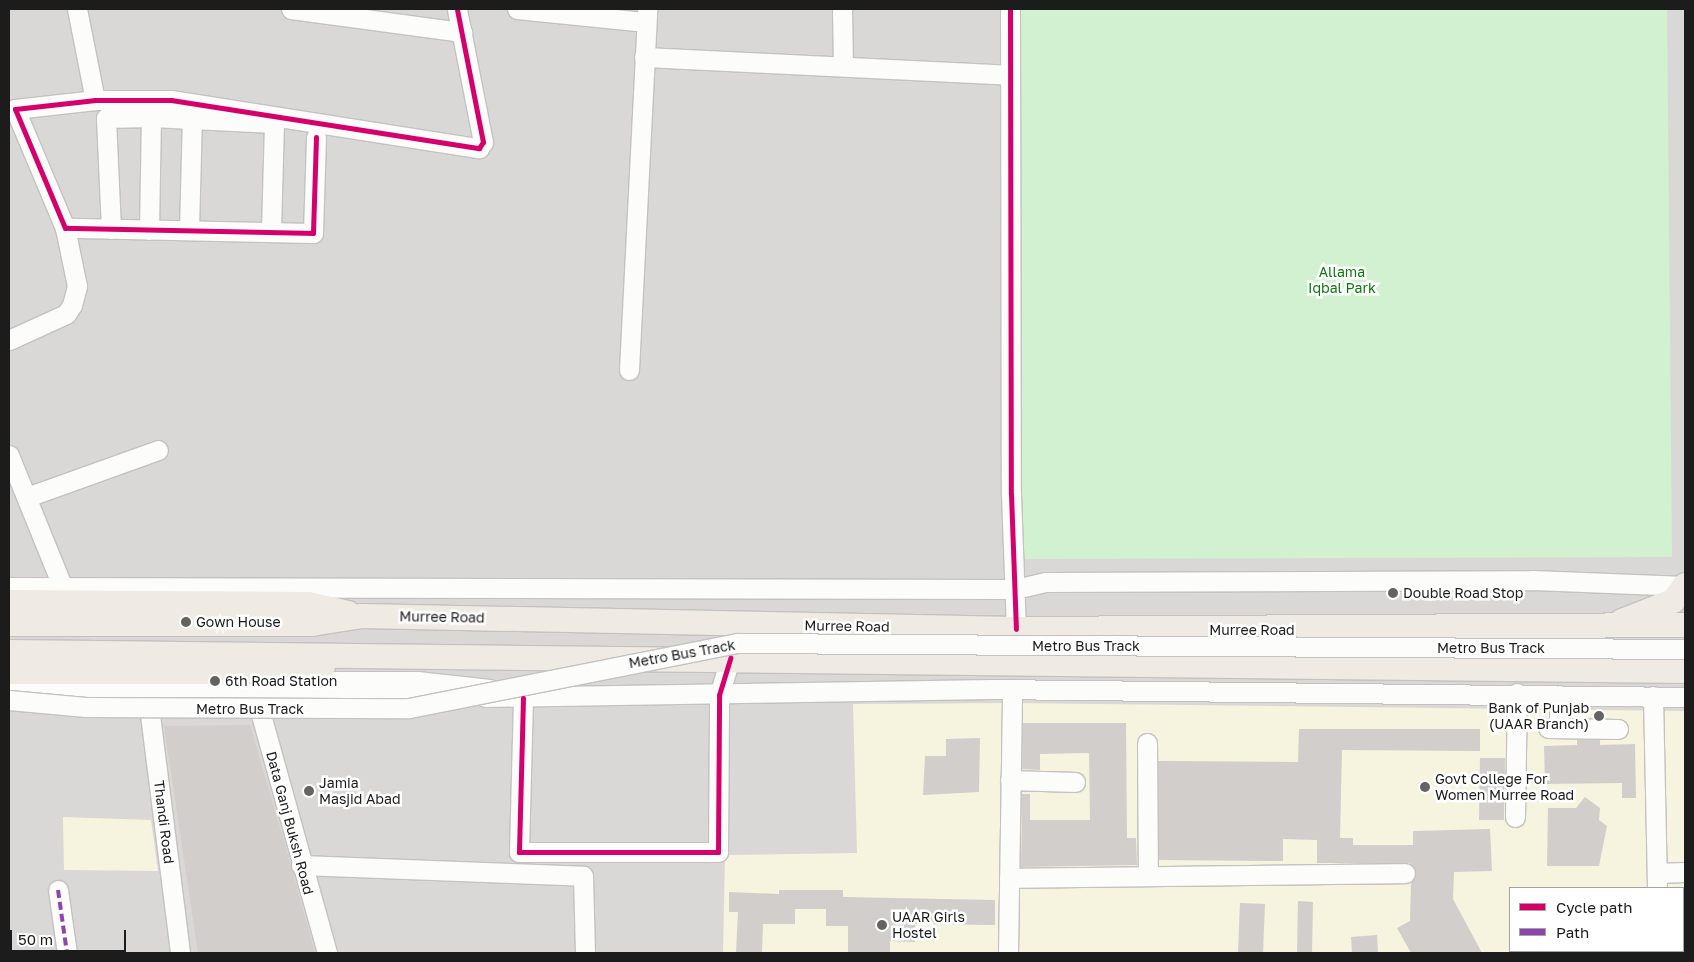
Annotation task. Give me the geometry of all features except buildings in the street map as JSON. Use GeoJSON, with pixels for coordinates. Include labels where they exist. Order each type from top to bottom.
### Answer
{"type":"FeatureCollection","features":[{"type":"Feature","properties":{"kind":"main road"},"geometry":{"type":"LineString","coordinates":[[1606,627],[1673,601],[1685,585]]}},
{"type":"Feature","properties":{"kind":"main road"},"geometry":{"type":"LineString","coordinates":[[9,602],[308,604],[362,616]]}},
{"type":"Feature","properties":{"kind":"main road","name":"Murree Road"},"geometry":{"type":"LineString","coordinates":[[9,624],[312,624],[362,616],[1016,630],[1606,627],[1685,624]]}},
{"type":"Feature","properties":{"kind":"main road"},"geometry":{"type":"LineString","coordinates":[[9,652],[373,653],[1685,671]]}},
{"type":"Feature","properties":{"kind":"main road"},"geometry":{"type":"LineString","coordinates":[[9,672],[321,667],[373,653]]}},
{"type":"Feature","properties":{"kind":"street"},"geometry":{"type":"LineString","coordinates":[[77,9],[95,100]]}},
{"type":"Feature","properties":{"kind":"street"},"geometry":{"type":"LineString","coordinates":[[291,9],[462,32]]}},
{"type":"Feature","properties":{"kind":"street"},"geometry":{"type":"LineString","coordinates":[[9,340],[66,314],[72,305],[77,286],[65,228],[12,104],[95,100],[171,100],[479,148],[483,142],[457,9]]}},
{"type":"Feature","properties":{"kind":"street"},"geometry":{"type":"LineString","coordinates":[[517,9],[647,15],[629,370]]}},
{"type":"Feature","properties":{"kind":"street"},"geometry":{"type":"LineString","coordinates":[[842,9],[843,66]]}},
{"type":"Feature","properties":{"kind":"street"},"geometry":{"type":"LineString","coordinates":[[1010,9],[1016,630]]}},
{"type":"Feature","properties":{"kind":"street"},"geometry":{"type":"LineString","coordinates":[[644,56],[1010,75]]}},
{"type":"Feature","properties":{"kind":"street"},"geometry":{"type":"LineString","coordinates":[[112,229],[106,118],[151,116],[274,123],[272,232]]}},
{"type":"Feature","properties":{"kind":"street"},"geometry":{"type":"LineString","coordinates":[[149,230],[151,116]]}},
{"type":"Feature","properties":{"kind":"street"},"geometry":{"type":"LineString","coordinates":[[189,230],[192,118]]}},
{"type":"Feature","properties":{"kind":"street"},"geometry":{"type":"LineString","coordinates":[[65,228],[310,233],[315,229],[316,137]]}},
{"type":"Feature","properties":{"kind":"street"},"geometry":{"type":"LineString","coordinates":[[27,497],[158,450]]}},
{"type":"Feature","properties":{"kind":"street"},"geometry":{"type":"LineString","coordinates":[[9,455],[63,588]]}},
{"type":"Feature","properties":{"kind":"street"},"geometry":{"type":"LineString","coordinates":[[9,587],[1015,589],[1045,582],[1533,580],[1685,585]]}},
{"type":"Feature","properties":{"kind":"street","name":"Metro Bus Track"},"geometry":{"type":"LineString","coordinates":[[9,700],[86,707],[409,708],[490,689],[737,644],[1685,649]]}},
{"type":"Feature","properties":{"kind":"street"},"geometry":{"type":"LineString","coordinates":[[524,698],[520,852],[718,852],[719,695],[730,658]]}},
{"type":"Feature","properties":{"kind":"street"},"geometry":{"type":"LineString","coordinates":[[1583,670],[1586,695]]}},
{"type":"Feature","properties":{"kind":"street","name":"Metro Bus Track"},"geometry":{"type":"LineString","coordinates":[[9,685],[27,681],[417,681],[490,689]]}},
{"type":"Feature","properties":{"kind":"street"},"geometry":{"type":"LineString","coordinates":[[9,689],[524,698],[1012,690],[1517,693],[1685,697]]}},
{"type":"Feature","properties":{"kind":"street","name":"Thandi Road"},"geometry":{"type":"LineString","coordinates":[[147,690],[180,953]]}},
{"type":"Feature","properties":{"kind":"street"},"geometry":{"type":"LineString","coordinates":[[1008,953],[1012,690]]}},
{"type":"Feature","properties":{"kind":"street","name":"Data Ganj Buksh Road"},"geometry":{"type":"LineString","coordinates":[[255,693],[300,865],[327,953]]}},
{"type":"Feature","properties":{"kind":"street"},"geometry":{"type":"LineString","coordinates":[[1515,817],[1517,693]]}},
{"type":"Feature","properties":{"kind":"street"},"geometry":{"type":"LineString","coordinates":[[1559,695],[1554,728],[1618,729]]}},
{"type":"Feature","properties":{"kind":"street"},"geometry":{"type":"LineString","coordinates":[[1653,696],[1657,881],[1685,872]]}},
{"type":"Feature","properties":{"kind":"street"},"geometry":{"type":"LineString","coordinates":[[1147,743],[1148,876]]}},
{"type":"Feature","properties":{"kind":"street"},"geometry":{"type":"LineString","coordinates":[[1010,780],[1075,782]]}},
{"type":"Feature","properties":{"kind":"street"},"geometry":{"type":"LineString","coordinates":[[300,865],[583,876],[585,953]]}},
{"type":"Feature","properties":{"kind":"street"},"geometry":{"type":"LineString","coordinates":[[1009,878],[1405,873]]}},
{"type":"Feature","properties":{"kind":"street"},"geometry":{"type":"LineString","coordinates":[[58,890],[67,953]]}},
{"type":"Feature","properties":{"kind":"shaded area"},"geometry":{"type":"Polygon","coordinates":[[[9,9],[1685,9],[1685,953],[9,953],[9,9]]]}},
{"type":"Feature","properties":{"kind":"shaded area"},"geometry":{"type":"Polygon","coordinates":[[[1011,703],[1685,711],[1685,953],[723,953],[725,855],[857,853],[853,704],[1011,703]]]}},
{"type":"Feature","properties":{"kind":"shaded area"},"geometry":{"type":"Polygon","coordinates":[[[342,769],[372,817],[337,842],[312,808],[317,804],[309,791],[342,769]]]}},
{"type":"Feature","properties":{"kind":"shaded area"},"geometry":{"type":"Polygon","coordinates":[[[63,817],[151,820],[158,871],[64,870],[63,817]]]}},
{"type":"Feature","properties":{"kind":"green space","name":"Allama Iqbal Park"},"geometry":{"type":"Polygon","coordinates":[[[1011,9],[1667,9],[1672,557],[1013,559],[1011,9]]]}},
{"type":"Feature","properties":{"kind":"marked path"},"geometry":{"type":"LineString","coordinates":[[58,890],[67,953]]}},
{"type":"Feature","properties":{"kind":"cycle path"},"geometry":{"type":"LineString","coordinates":[[316,137],[313,233],[65,228],[15,109],[95,100],[171,100],[479,148],[483,142],[457,9]]}},
{"type":"Feature","properties":{"kind":"cycle path"},"geometry":{"type":"LineString","coordinates":[[1010,9],[1011,494],[1016,629]]}},
{"type":"Feature","properties":{"kind":"cycle path"},"geometry":{"type":"LineString","coordinates":[[523,698],[519,852],[718,852],[719,695],[730,658]]}},
{"type":"Feature","properties":{"kind":"place","name":"Double Road Stop"},"geometry":{"type":"Point","coordinates":[1393,593]}},
{"type":"Feature","properties":{"kind":"place","name":"Gown House"},"geometry":{"type":"Point","coordinates":[186,622]}},
{"type":"Feature","properties":{"kind":"place","name":"6th Road Station"},"geometry":{"type":"Point","coordinates":[215,681]}},
{"type":"Feature","properties":{"kind":"place","name":"Bank of Punjab (UAAR Branch)"},"geometry":{"type":"Point","coordinates":[1599,716]}},
{"type":"Feature","properties":{"kind":"place","name":"Govt College For Women Murree Road"},"geometry":{"type":"Point","coordinates":[1425,787]}},
{"type":"Feature","properties":{"kind":"place","name":"Jamia Masjid Abad"},"geometry":{"type":"Point","coordinates":[309,791]}},
{"type":"Feature","properties":{"kind":"place","name":"UAAR Girls Hostel"},"geometry":{"type":"Point","coordinates":[882,925]}}]}
